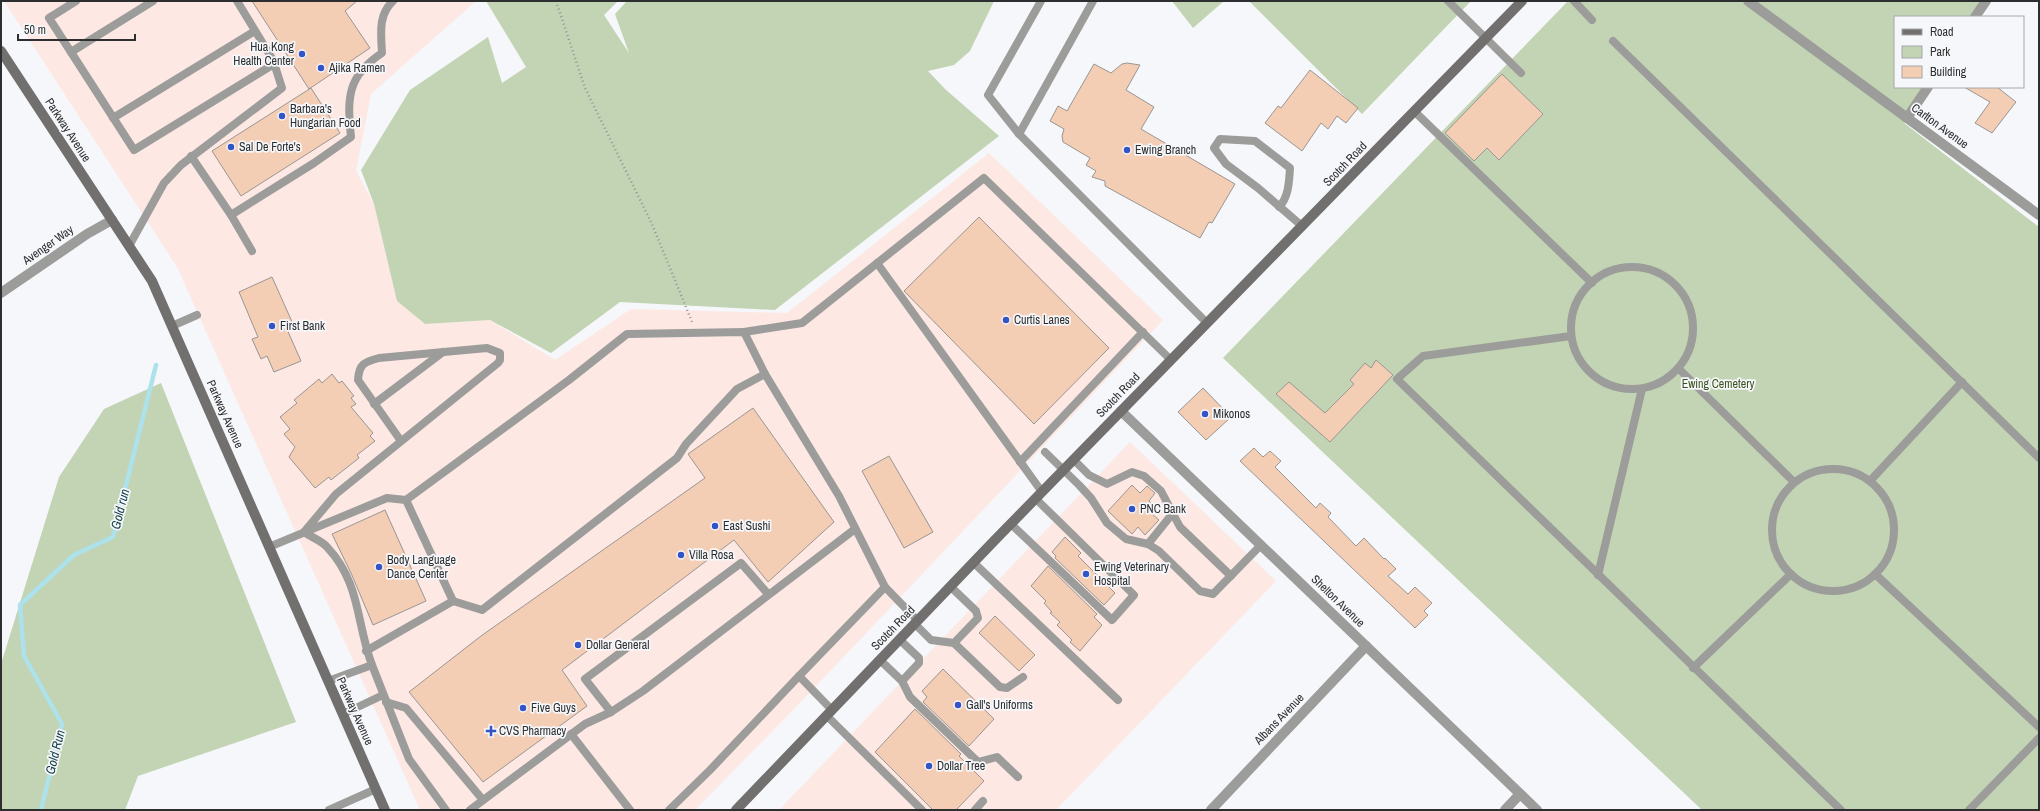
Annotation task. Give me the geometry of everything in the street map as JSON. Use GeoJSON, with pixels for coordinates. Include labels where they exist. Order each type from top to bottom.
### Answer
{"type":"FeatureCollection","features":[{"type":"Feature","properties":{"kind":"main road","name":"Scotch Road"},"geometry":{"type":"LineString","coordinates":[[736,810],[1064,469],[1522,1]]}},
{"type":"Feature","properties":{"kind":"main road","name":"Parkway Avenue"},"geometry":{"type":"LineString","coordinates":[[1,51],[152,282],[385,810]]}},
{"type":"Feature","properties":{"kind":"street","name":"Carlton Avenue"},"geometry":{"type":"LineString","coordinates":[[1748,1],[2039,215]]}},
{"type":"Feature","properties":{"kind":"street"},"geometry":{"type":"LineString","coordinates":[[1977,16],[1986,1]]}},
{"type":"Feature","properties":{"kind":"street"},"geometry":{"type":"LineString","coordinates":[[1907,118],[1927,88]]}},
{"type":"Feature","properties":{"kind":"street","name":"Avenger Way"},"geometry":{"type":"LineString","coordinates":[[1,293],[87,234],[112,220]]}},
{"type":"Feature","properties":{"kind":"street","name":"Shelton Avenue"},"geometry":{"type":"LineString","coordinates":[[1122,411],[1536,810]]}},
{"type":"Feature","properties":{"kind":"street","name":"Albans Avenue"},"geometry":{"type":"LineString","coordinates":[[1211,810],[1366,646]]}},
{"type":"Feature","properties":{"kind":"street"},"geometry":{"type":"LineString","coordinates":[[1505,810],[1520,794]]}},
{"type":"Feature","properties":{"kind":"lane"},"geometry":{"type":"LineString","coordinates":[[76,1],[49,18],[134,150],[274,64]]}},
{"type":"Feature","properties":{"kind":"lane"},"geometry":{"type":"LineString","coordinates":[[71,52],[153,1]]}},
{"type":"Feature","properties":{"kind":"lane"},"geometry":{"type":"LineString","coordinates":[[129,246],[164,183],[191,156],[282,88],[274,64],[236,1]]}},
{"type":"Feature","properties":{"kind":"lane"},"geometry":{"type":"LineString","coordinates":[[231,215],[314,163],[351,137],[349,97],[354,80],[368,62],[382,53],[381,27],[385,9],[393,1]]}},
{"type":"Feature","properties":{"kind":"lane"},"geometry":{"type":"LineString","coordinates":[[1042,1],[988,95],[1019,134],[1207,322]]}},
{"type":"Feature","properties":{"kind":"lane"},"geometry":{"type":"LineString","coordinates":[[1019,134],[1093,1]]}},
{"type":"Feature","properties":{"kind":"lane"},"geometry":{"type":"LineString","coordinates":[[1448,1],[1521,73]]}},
{"type":"Feature","properties":{"kind":"lane"},"geometry":{"type":"LineString","coordinates":[[1574,1],[1592,20]]}},
{"type":"Feature","properties":{"kind":"lane"},"geometry":{"type":"LineString","coordinates":[[114,118],[255,31]]}},
{"type":"Feature","properties":{"kind":"lane"},"geometry":{"type":"LineString","coordinates":[[1613,41],[2039,458]]}},
{"type":"Feature","properties":{"kind":"lane"},"geometry":{"type":"LineString","coordinates":[[1414,111],[1592,282]]}},
{"type":"Feature","properties":{"kind":"lane"},"geometry":{"type":"LineString","coordinates":[[1279,207],[1283,203],[1288,190],[1290,168],[1256,141],[1220,139],[1214,148],[1226,164],[1258,188],[1279,207],[1302,226]]}},
{"type":"Feature","properties":{"kind":"lane"},"geometry":{"type":"LineString","coordinates":[[191,156],[231,215],[252,251]]}},
{"type":"Feature","properties":{"kind":"lane"},"geometry":{"type":"LineString","coordinates":[[269,547],[387,498],[406,500],[569,380],[627,334],[744,332],[802,323],[984,178],[1171,360]]}},
{"type":"Feature","properties":{"kind":"lane"},"geometry":{"type":"LineString","coordinates":[[877,264],[1020,462],[1039,495],[1134,595],[1112,620],[1011,524]]}},
{"type":"Feature","properties":{"kind":"lane"},"geometry":{"type":"LineString","coordinates":[[1631,267],[1651,270],[1670,280],[1684,295],[1692,315],[1693,336],[1679,370],[1660,383],[1642,389],[1623,389],[1605,383],[1590,373],[1578,356],[1571,336],[1572,316],[1579,296],[1592,282],[1611,270],[1631,267]]}},
{"type":"Feature","properties":{"kind":"lane"},"geometry":{"type":"LineString","coordinates":[[172,326],[196,315]]}},
{"type":"Feature","properties":{"kind":"lane"},"geometry":{"type":"LineString","coordinates":[[744,332],[766,374],[838,496],[890,594],[931,640],[954,643],[1000,687],[1007,688],[1023,677]]}},
{"type":"Feature","properties":{"kind":"lane"},"geometry":{"type":"LineString","coordinates":[[1020,462],[1143,332]]}},
{"type":"Feature","properties":{"kind":"lane"},"geometry":{"type":"LineString","coordinates":[[1571,336],[1423,356],[1397,379],[1841,810]]}},
{"type":"Feature","properties":{"kind":"lane"},"geometry":{"type":"LineString","coordinates":[[304,532],[336,494],[401,441],[500,360],[500,353],[487,348],[379,358],[367,361],[359,370],[358,380],[401,441]]}},
{"type":"Feature","properties":{"kind":"lane"},"geometry":{"type":"LineString","coordinates":[[374,404],[443,352]]}},
{"type":"Feature","properties":{"kind":"lane"},"geometry":{"type":"LineString","coordinates":[[1679,370],[1794,482]]}},
{"type":"Feature","properties":{"kind":"lane"},"geometry":{"type":"LineString","coordinates":[[366,651],[453,601],[482,610],[678,458],[686,444],[737,389],[766,374]]}},
{"type":"Feature","properties":{"kind":"lane"},"geometry":{"type":"LineString","coordinates":[[1870,481],[1962,382]]}},
{"type":"Feature","properties":{"kind":"lane"},"geometry":{"type":"LineString","coordinates":[[1598,575],[1642,389]]}},
{"type":"Feature","properties":{"kind":"lane"},"geometry":{"type":"LineString","coordinates":[[1044,452],[1064,469],[1091,498],[1107,523],[1126,539],[1148,544],[1159,551],[1200,591],[1213,594],[1261,545]]}},
{"type":"Feature","properties":{"kind":"lane"},"geometry":{"type":"LineString","coordinates":[[1074,460],[1088,475],[1107,484],[1132,472],[1144,476],[1161,491],[1180,527],[1231,576]]}},
{"type":"Feature","properties":{"kind":"lane"},"geometry":{"type":"LineString","coordinates":[[1832,468],[1852,472],[1870,481],[1885,497],[1893,516],[1894,533],[1888,557],[1875,574],[1860,585],[1842,590],[1824,590],[1806,585],[1790,574],[1778,558],[1772,538],[1772,517],[1780,498],[1794,482],[1811,472],[1832,468]]}},
{"type":"Feature","properties":{"kind":"lane"},"geometry":{"type":"LineString","coordinates":[[406,500],[453,601]]}},
{"type":"Feature","properties":{"kind":"lane"},"geometry":{"type":"LineString","coordinates":[[1148,544],[1173,513]]}},
{"type":"Feature","properties":{"kind":"lane"},"geometry":{"type":"LineString","coordinates":[[470,810],[585,724],[611,712],[643,691],[768,594],[855,530]]}},
{"type":"Feature","properties":{"kind":"lane"},"geometry":{"type":"LineString","coordinates":[[304,532],[326,546],[343,568],[356,597],[366,651],[384,698],[410,759],[446,810]]}},
{"type":"Feature","properties":{"kind":"lane"},"geometry":{"type":"LineString","coordinates":[[611,712],[585,678],[742,563],[768,594]]}},
{"type":"Feature","properties":{"kind":"lane"},"geometry":{"type":"LineString","coordinates":[[974,563],[1118,700]]}},
{"type":"Feature","properties":{"kind":"lane"},"geometry":{"type":"LineString","coordinates":[[1693,668],[1790,574]]}},
{"type":"Feature","properties":{"kind":"lane"},"geometry":{"type":"LineString","coordinates":[[1875,574],[2039,727]]}},
{"type":"Feature","properties":{"kind":"lane"},"geometry":{"type":"LineString","coordinates":[[669,810],[710,770],[885,587]]}},
{"type":"Feature","properties":{"kind":"lane"},"geometry":{"type":"LineString","coordinates":[[950,587],[976,611],[978,618],[954,643]]}},
{"type":"Feature","properties":{"kind":"lane"},"geometry":{"type":"LineString","coordinates":[[900,640],[919,658],[919,663],[902,680]]}},
{"type":"Feature","properties":{"kind":"lane"},"geometry":{"type":"LineString","coordinates":[[880,660],[902,680],[910,697],[978,762],[997,757],[1018,777]]}},
{"type":"Feature","properties":{"kind":"lane"},"geometry":{"type":"LineString","coordinates":[[328,681],[372,665]]}},
{"type":"Feature","properties":{"kind":"lane"},"geometry":{"type":"LineString","coordinates":[[799,676],[830,713],[922,810]]}},
{"type":"Feature","properties":{"kind":"lane"},"geometry":{"type":"LineString","coordinates":[[343,714],[384,698],[406,708],[483,800]]}},
{"type":"Feature","properties":{"kind":"lane"},"geometry":{"type":"LineString","coordinates":[[571,734],[630,810]]}},
{"type":"Feature","properties":{"kind":"lane"},"geometry":{"type":"LineString","coordinates":[[1969,810],[2039,738]]}},
{"type":"Feature","properties":{"kind":"lane"},"geometry":{"type":"LineString","coordinates":[[329,810],[376,789]]}},
{"type":"Feature","properties":{"kind":"lane"},"geometry":{"type":"LineString","coordinates":[[975,810],[983,801]]}},
{"type":"Feature","properties":{"kind":"path"},"geometry":{"type":"LineString","coordinates":[[556,1],[585,88],[652,224],[696,332]]}},
{"type":"Feature","properties":{"kind":"shaded area"},"geometry":{"type":"Polygon","coordinates":[[[4,1],[476,1],[371,94],[356,171],[374,204],[397,300],[425,324],[490,320],[555,360],[631,309],[787,313],[989,153],[1163,320],[798,705],[695,810],[420,810],[177,267],[4,1]]]}},
{"type":"Feature","properties":{"kind":"shaded area"},"geometry":{"type":"Polygon","coordinates":[[[1130,442],[1276,581],[1056,810],[779,810],[1130,442]]]}},
{"type":"Feature","properties":{"kind":"green space"},"geometry":{"type":"Polygon","coordinates":[[[486,1],[618,1],[604,15],[629,53],[615,14],[627,1],[994,1],[970,51],[954,65],[928,71],[945,89],[999,136],[775,310],[620,302],[551,353],[490,320],[425,324],[397,301],[374,204],[361,170],[410,90],[488,37],[502,83],[526,67],[486,1]]]}},
{"type":"Feature","properties":{"kind":"green space"},"geometry":{"type":"Polygon","coordinates":[[[1172,1],[1224,1],[1193,28],[1172,1]]]}},
{"type":"Feature","properties":{"kind":"green space"},"geometry":{"type":"Polygon","coordinates":[[[1249,1],[1471,1],[1362,114],[1249,1]]]}},
{"type":"Feature","properties":{"kind":"green space","name":"Ewing Cemetery"},"geometry":{"type":"Polygon","coordinates":[[[1568,1],[1741,1],[1748,6],[1752,1],[1986,1],[1977,16],[1894,16],[1894,88],[1927,88],[1904,123],[2039,227],[2039,810],[1702,810],[1223,358],[1568,1]]]}},
{"type":"Feature","properties":{"kind":"green space"},"geometry":{"type":"Polygon","coordinates":[[[161,383],[296,722],[138,776],[125,810],[1,810],[1,664],[59,477],[104,409],[161,383]]]}},
{"type":"Feature","properties":{"kind":"building"},"geometry":{"type":"Polygon","coordinates":[[[252,1],[357,1],[345,11],[370,48],[309,89],[252,1]]]}},
{"type":"Feature","properties":{"kind":"building","name":"Ewing Branch"},"geometry":{"type":"Polygon","coordinates":[[[1127,63],[1140,65],[1126,90],[1154,107],[1141,129],[1235,184],[1212,223],[1209,222],[1200,238],[1105,186],[1105,181],[1092,177],[1096,171],[1086,165],[1090,158],[1063,142],[1062,136],[1064,129],[1050,121],[1058,106],[1067,111],[1094,64],[1111,73],[1122,64],[1127,63]]]}},
{"type":"Feature","properties":{"kind":"building"},"geometry":{"type":"Polygon","coordinates":[[[1310,70],[1358,108],[1346,123],[1337,116],[1328,129],[1321,123],[1302,151],[1265,123],[1278,106],[1281,108],[1310,70]]]}},
{"type":"Feature","properties":{"kind":"building"},"geometry":{"type":"Polygon","coordinates":[[[1502,74],[1543,114],[1499,160],[1487,148],[1474,161],[1445,133],[1502,74]]]}},
{"type":"Feature","properties":{"kind":"building"},"geometry":{"type":"Polygon","coordinates":[[[311,88],[340,133],[241,196],[212,151],[311,88]]]}},
{"type":"Feature","properties":{"kind":"building"},"geometry":{"type":"Polygon","coordinates":[[[1966,88],[1998,88],[2016,102],[1992,133],[1975,123],[1990,102],[1966,88]]]}},
{"type":"Feature","properties":{"kind":"building","name":"Curtis Lanes"},"geometry":{"type":"Polygon","coordinates":[[[979,217],[1109,348],[1034,424],[904,291],[979,217]]]}},
{"type":"Feature","properties":{"kind":"building","name":"First Bank"},"geometry":{"type":"Polygon","coordinates":[[[272,277],[293,324],[286,327],[301,361],[274,372],[267,356],[261,359],[252,339],[258,337],[239,292],[272,277]]]}},
{"type":"Feature","properties":{"kind":"building"},"geometry":{"type":"Polygon","coordinates":[[[1376,360],[1393,375],[1330,442],[1276,394],[1289,382],[1325,413],[1354,384],[1350,380],[1365,363],[1371,368],[1376,360]]]}},
{"type":"Feature","properties":{"kind":"building"},"geometry":{"type":"Polygon","coordinates":[[[332,374],[339,383],[342,381],[354,396],[351,398],[356,404],[351,407],[373,433],[370,436],[375,441],[357,455],[359,458],[331,480],[329,477],[315,488],[289,457],[295,447],[284,434],[290,429],[280,417],[297,403],[294,400],[319,379],[322,383],[332,374]]]}},
{"type":"Feature","properties":{"kind":"building","name":"Mikonos"},"geometry":{"type":"Polygon","coordinates":[[[1203,388],[1231,417],[1206,440],[1178,412],[1203,388]]]}},
{"type":"Feature","properties":{"kind":"building"},"geometry":{"type":"Polygon","coordinates":[[[753,408],[834,522],[768,582],[734,540],[562,670],[587,706],[483,782],[409,692],[481,636],[705,478],[688,454],[753,408]]]}},
{"type":"Feature","properties":{"kind":"building"},"geometry":{"type":"Polygon","coordinates":[[[1254,448],[1263,457],[1270,451],[1281,461],[1275,467],[1316,508],[1320,503],[1331,513],[1328,517],[1356,546],[1364,538],[1396,569],[1388,576],[1408,594],[1415,587],[1432,603],[1424,611],[1428,615],[1415,628],[1240,461],[1254,448]]]}},
{"type":"Feature","properties":{"kind":"building"},"geometry":{"type":"Polygon","coordinates":[[[889,456],[933,532],[904,548],[862,471],[889,456]]]}},
{"type":"Feature","properties":{"kind":"building","name":"PNC Bank"},"geometry":{"type":"Polygon","coordinates":[[[1132,485],[1140,493],[1147,486],[1155,493],[1149,501],[1156,508],[1151,513],[1159,520],[1145,535],[1138,527],[1132,534],[1108,511],[1132,485]]]}},
{"type":"Feature","properties":{"kind":"building","name":"Body Language Dance Center"},"geometry":{"type":"Polygon","coordinates":[[[385,510],[426,601],[373,625],[351,573],[332,534],[385,510]]]}},
{"type":"Feature","properties":{"kind":"building","name":"Ewing Veterinary Hospital"},"geometry":{"type":"Polygon","coordinates":[[[1065,537],[1081,553],[1078,556],[1115,593],[1104,605],[1055,558],[1056,556],[1052,552],[1065,537]]]}},
{"type":"Feature","properties":{"kind":"building"},"geometry":{"type":"Polygon","coordinates":[[[1048,566],[1097,614],[1094,617],[1102,625],[1080,651],[1070,642],[1072,640],[1057,625],[1060,622],[1050,613],[1052,612],[1044,603],[1046,601],[1031,586],[1048,566]]]}},
{"type":"Feature","properties":{"kind":"building"},"geometry":{"type":"Polygon","coordinates":[[[995,616],[1035,655],[1019,671],[979,633],[995,616]]]}},
{"type":"Feature","properties":{"kind":"building","name":"Gall's Uniforms"},"geometry":{"type":"Polygon","coordinates":[[[943,669],[994,719],[969,746],[923,702],[927,697],[922,691],[943,669]]]}},
{"type":"Feature","properties":{"kind":"building","name":"Dollar Tree"},"geometry":{"type":"Polygon","coordinates":[[[915,709],[961,754],[959,756],[984,781],[956,810],[933,810],[875,752],[915,709]]]}},
{"type":"Feature","properties":{"kind":"waterway","name":"Gold run"},"geometry":{"type":"LineString","coordinates":[[41,810],[62,724],[24,656],[20,605],[74,555],[113,537],[156,365]]}},
{"type":"Feature","properties":{"kind":"place","name":"Hua Kong Health Center"},"geometry":{"type":"Point","coordinates":[302,54]}},
{"type":"Feature","properties":{"kind":"place","name":"Ajika Ramen"},"geometry":{"type":"Point","coordinates":[321,68]}},
{"type":"Feature","properties":{"kind":"place","name":"Barbara's Hungarian Food"},"geometry":{"type":"Point","coordinates":[282,116]}},
{"type":"Feature","properties":{"kind":"place","name":"Sal De Forte's"},"geometry":{"type":"Point","coordinates":[231,147]}},
{"type":"Feature","properties":{"kind":"place","name":"Ewing Branch"},"geometry":{"type":"Point","coordinates":[1127,150]}},
{"type":"Feature","properties":{"kind":"place","name":"Curtis Lanes"},"geometry":{"type":"Point","coordinates":[1006,320]}},
{"type":"Feature","properties":{"kind":"place","name":"First Bank"},"geometry":{"type":"Point","coordinates":[272,326]}},
{"type":"Feature","properties":{"kind":"place","name":"Mikonos"},"geometry":{"type":"Point","coordinates":[1205,414]}},
{"type":"Feature","properties":{"kind":"place","name":"PNC Bank"},"geometry":{"type":"Point","coordinates":[1132,509]}},
{"type":"Feature","properties":{"kind":"place","name":"East Sushi"},"geometry":{"type":"Point","coordinates":[715,526]}},
{"type":"Feature","properties":{"kind":"place","name":"Villa Rosa"},"geometry":{"type":"Point","coordinates":[681,555]}},
{"type":"Feature","properties":{"kind":"place","name":"Body Language Dance Center"},"geometry":{"type":"Point","coordinates":[379,567]}},
{"type":"Feature","properties":{"kind":"place","name":"Ewing Veterinary Hospital"},"geometry":{"type":"Point","coordinates":[1086,574]}},
{"type":"Feature","properties":{"kind":"place","name":"Dollar General"},"geometry":{"type":"Point","coordinates":[578,645]}},
{"type":"Feature","properties":{"kind":"place","name":"Gall's Uniforms"},"geometry":{"type":"Point","coordinates":[958,705]}},
{"type":"Feature","properties":{"kind":"place","name":"Five Guys"},"geometry":{"type":"Point","coordinates":[523,708]}},
{"type":"Feature","properties":{"kind":"place","name":"CVS Pharmacy"},"geometry":{"type":"Point","coordinates":[491,731]}},
{"type":"Feature","properties":{"kind":"place","name":"Dollar Tree"},"geometry":{"type":"Point","coordinates":[929,766]}},
{"type":"Feature","properties":{"kind":"water label","name":"Gold Run"},"geometry":{"type":"Point","coordinates":[55,752]}}]}
